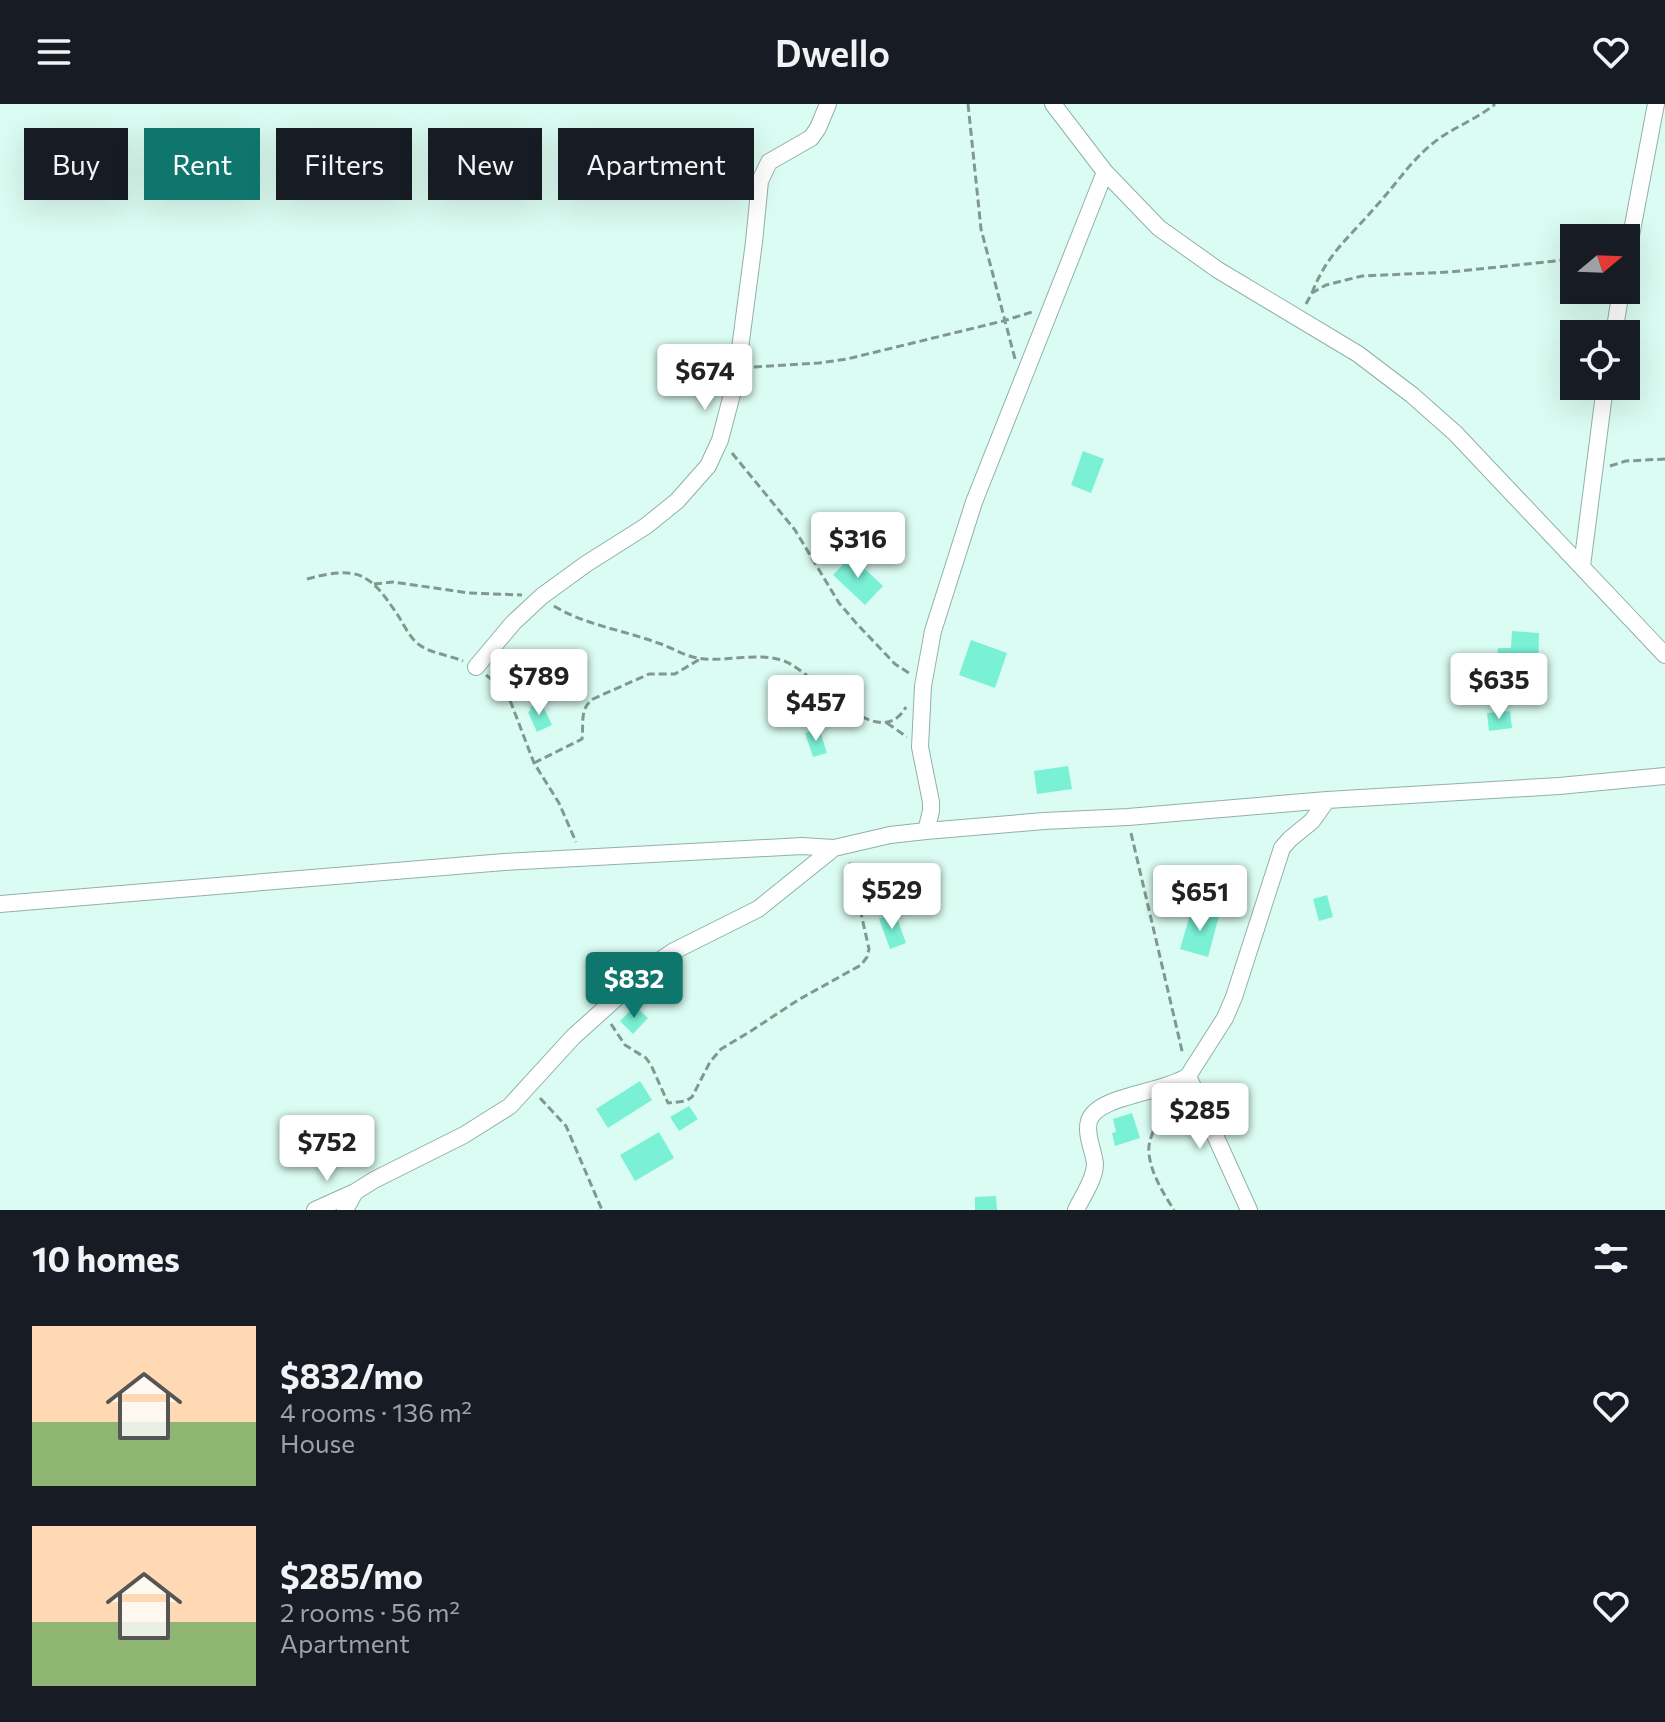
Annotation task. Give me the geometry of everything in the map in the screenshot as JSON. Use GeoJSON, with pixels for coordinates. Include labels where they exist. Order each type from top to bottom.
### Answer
{"type":"FeatureCollection","features":[{"type":"Feature","properties":{"kind":"street"},"geometry":{"type":"LineString","coordinates":[[476,667],[513,623],[542,596],[595,557],[646,526],[677,501],[708,466],[720,440],[736,379],[760,181],[769,162],[811,138],[828,104]]}},
{"type":"Feature","properties":{"kind":"street"},"geometry":{"type":"LineString","coordinates":[[1053,104],[1105,172],[1159,228],[1218,270],[1358,354],[1455,433],[1665,655]]}},
{"type":"Feature","properties":{"kind":"street"},"geometry":{"type":"LineString","coordinates":[[1633,224],[1656,104]]}},
{"type":"Feature","properties":{"kind":"street"},"geometry":{"type":"LineString","coordinates":[[926,831],[931,802],[920,747],[923,683],[933,631],[974,502],[1105,172]]}},
{"type":"Feature","properties":{"kind":"street"},"geometry":{"type":"LineString","coordinates":[[1582,566],[1603,400]]}},
{"type":"Feature","properties":{"kind":"street"},"geometry":{"type":"LineString","coordinates":[[0,904],[504,862],[840,846],[926,831],[1665,776]]}},
{"type":"Feature","properties":{"kind":"street"},"geometry":{"type":"LineString","coordinates":[[1076,1210],[1095,1165],[1089,1122],[1095,1112],[1114,1101],[1184,1079],[1225,1018],[1234,997],[1282,848],[1312,821],[1327,800]]}},
{"type":"Feature","properties":{"kind":"street"},"geometry":{"type":"LineString","coordinates":[[315,1210],[464,1135],[510,1106],[573,1037],[653,965],[674,951],[758,909],[840,846]]}},
{"type":"Feature","properties":{"kind":"street"},"geometry":{"type":"LineString","coordinates":[[1184,1079],[1249,1210]]}},
{"type":"Feature","properties":{"kind":"street"},"geometry":{"type":"LineString","coordinates":[[345,1210],[355,1192]]}},
{"type":"Feature","properties":{"kind":"path"},"geometry":{"type":"LineString","coordinates":[[968,104],[981,229],[1021,381]]}},
{"type":"Feature","properties":{"kind":"path"},"geometry":{"type":"LineString","coordinates":[[1298,318],[1317,279],[1342,243],[1411,163],[1434,142],[1495,104]]}},
{"type":"Feature","properties":{"kind":"path"},"geometry":{"type":"LineString","coordinates":[[1312,293],[1326,285],[1362,276],[1450,272],[1560,260]]}},
{"type":"Feature","properties":{"kind":"path"},"geometry":{"type":"LineString","coordinates":[[736,379],[754,367],[847,359],[1003,321],[1051,305]]}},
{"type":"Feature","properties":{"kind":"path"},"geometry":{"type":"LineString","coordinates":[[720,440],[795,530],[839,603],[895,664],[923,683],[900,716],[887,723]]}},
{"type":"Feature","properties":{"kind":"path"},"geometry":{"type":"LineString","coordinates":[[1593,475],[1626,461],[1665,459]]}},
{"type":"Feature","properties":{"kind":"path"},"geometry":{"type":"LineString","coordinates":[[307,579],[332,572],[360,575],[374,584],[418,644],[476,667],[504,689],[534,763],[559,803],[580,857]]}},
{"type":"Feature","properties":{"kind":"path"},"geometry":{"type":"LineString","coordinates":[[374,584],[393,582],[469,593],[542,596],[570,616],[657,642],[700,659],[764,657],[782,660],[797,667],[859,717],[887,723],[920,747]]}},
{"type":"Feature","properties":{"kind":"path"},"geometry":{"type":"LineString","coordinates":[[534,763],[582,739],[583,714],[593,699],[649,674],[675,674],[700,659]]}},
{"type":"Feature","properties":{"kind":"path"},"geometry":{"type":"LineString","coordinates":[[1128,817],[1184,1079],[1152,1136],[1149,1148],[1151,1162],[1174,1210]]}},
{"type":"Feature","properties":{"kind":"path"},"geometry":{"type":"LineString","coordinates":[[602,1011],[625,1045],[646,1058],[668,1103],[686,1101],[692,1097],[710,1062],[721,1049],[798,1000],[861,965],[867,957],[867,938],[840,846]]}},
{"type":"Feature","properties":{"kind":"path"},"geometry":{"type":"LineString","coordinates":[[529,1087],[566,1126],[602,1210]]}},
{"type":"Feature","properties":{"kind":"building"},"geometry":{"type":"Polygon","coordinates":[[[1083,451],[1104,459],[1091,493],[1071,485],[1083,451]]]}},
{"type":"Feature","properties":{"kind":"building"},"geometry":{"type":"Polygon","coordinates":[[[851,556],[883,586],[865,605],[833,575],[851,556]]]}},
{"type":"Feature","properties":{"kind":"building"},"geometry":{"type":"Polygon","coordinates":[[[1512,631],[1539,633],[1538,677],[1485,673],[1485,658],[1497,658],[1498,648],[1511,648],[1512,631]]]}},
{"type":"Feature","properties":{"kind":"building"},"geometry":{"type":"Polygon","coordinates":[[[971,640],[1007,653],[995,688],[959,675],[971,640]]]}},
{"type":"Feature","properties":{"kind":"building"},"geometry":{"type":"Polygon","coordinates":[[[541,702],[552,725],[537,732],[528,712],[530,707],[541,702]]]}},
{"type":"Feature","properties":{"kind":"building"},"geometry":{"type":"Polygon","coordinates":[[[1510,711],[1512,728],[1489,731],[1487,713],[1510,711]]]}},
{"type":"Feature","properties":{"kind":"building"},"geometry":{"type":"Polygon","coordinates":[[[819,728],[827,753],[813,757],[805,733],[819,728]]]}},
{"type":"Feature","properties":{"kind":"building"},"geometry":{"type":"Polygon","coordinates":[[[1068,766],[1072,789],[1037,794],[1034,771],[1068,766]]]}},
{"type":"Feature","properties":{"kind":"building"},"geometry":{"type":"Polygon","coordinates":[[[1327,895],[1333,917],[1319,921],[1313,899],[1327,895]]]}},
{"type":"Feature","properties":{"kind":"building"},"geometry":{"type":"Polygon","coordinates":[[[1192,908],[1219,916],[1208,957],[1180,949],[1192,908]]]}},
{"type":"Feature","properties":{"kind":"building"},"geometry":{"type":"Polygon","coordinates":[[[895,913],[906,943],[890,949],[879,919],[895,913]]]}},
{"type":"Feature","properties":{"kind":"building"},"geometry":{"type":"Polygon","coordinates":[[[635,1006],[648,1018],[633,1034],[620,1021],[635,1006]]]}},
{"type":"Feature","properties":{"kind":"building"},"geometry":{"type":"Polygon","coordinates":[[[640,1081],[652,1100],[608,1128],[596,1109],[640,1081]]]}},
{"type":"Feature","properties":{"kind":"building"},"geometry":{"type":"Polygon","coordinates":[[[689,1106],[698,1119],[679,1131],[670,1117],[689,1106]]]}},
{"type":"Feature","properties":{"kind":"building"},"geometry":{"type":"Polygon","coordinates":[[[1132,1113],[1140,1138],[1115,1146],[1113,1119],[1132,1113]]]}},
{"type":"Feature","properties":{"kind":"building"},"geometry":{"type":"Polygon","coordinates":[[[659,1132],[674,1158],[635,1181],[620,1155],[659,1132]]]}},
{"type":"Feature","properties":{"kind":"building"},"geometry":{"type":"Polygon","coordinates":[[[996,1196],[997,1210],[975,1210],[975,1197],[996,1196]]]}}]}
